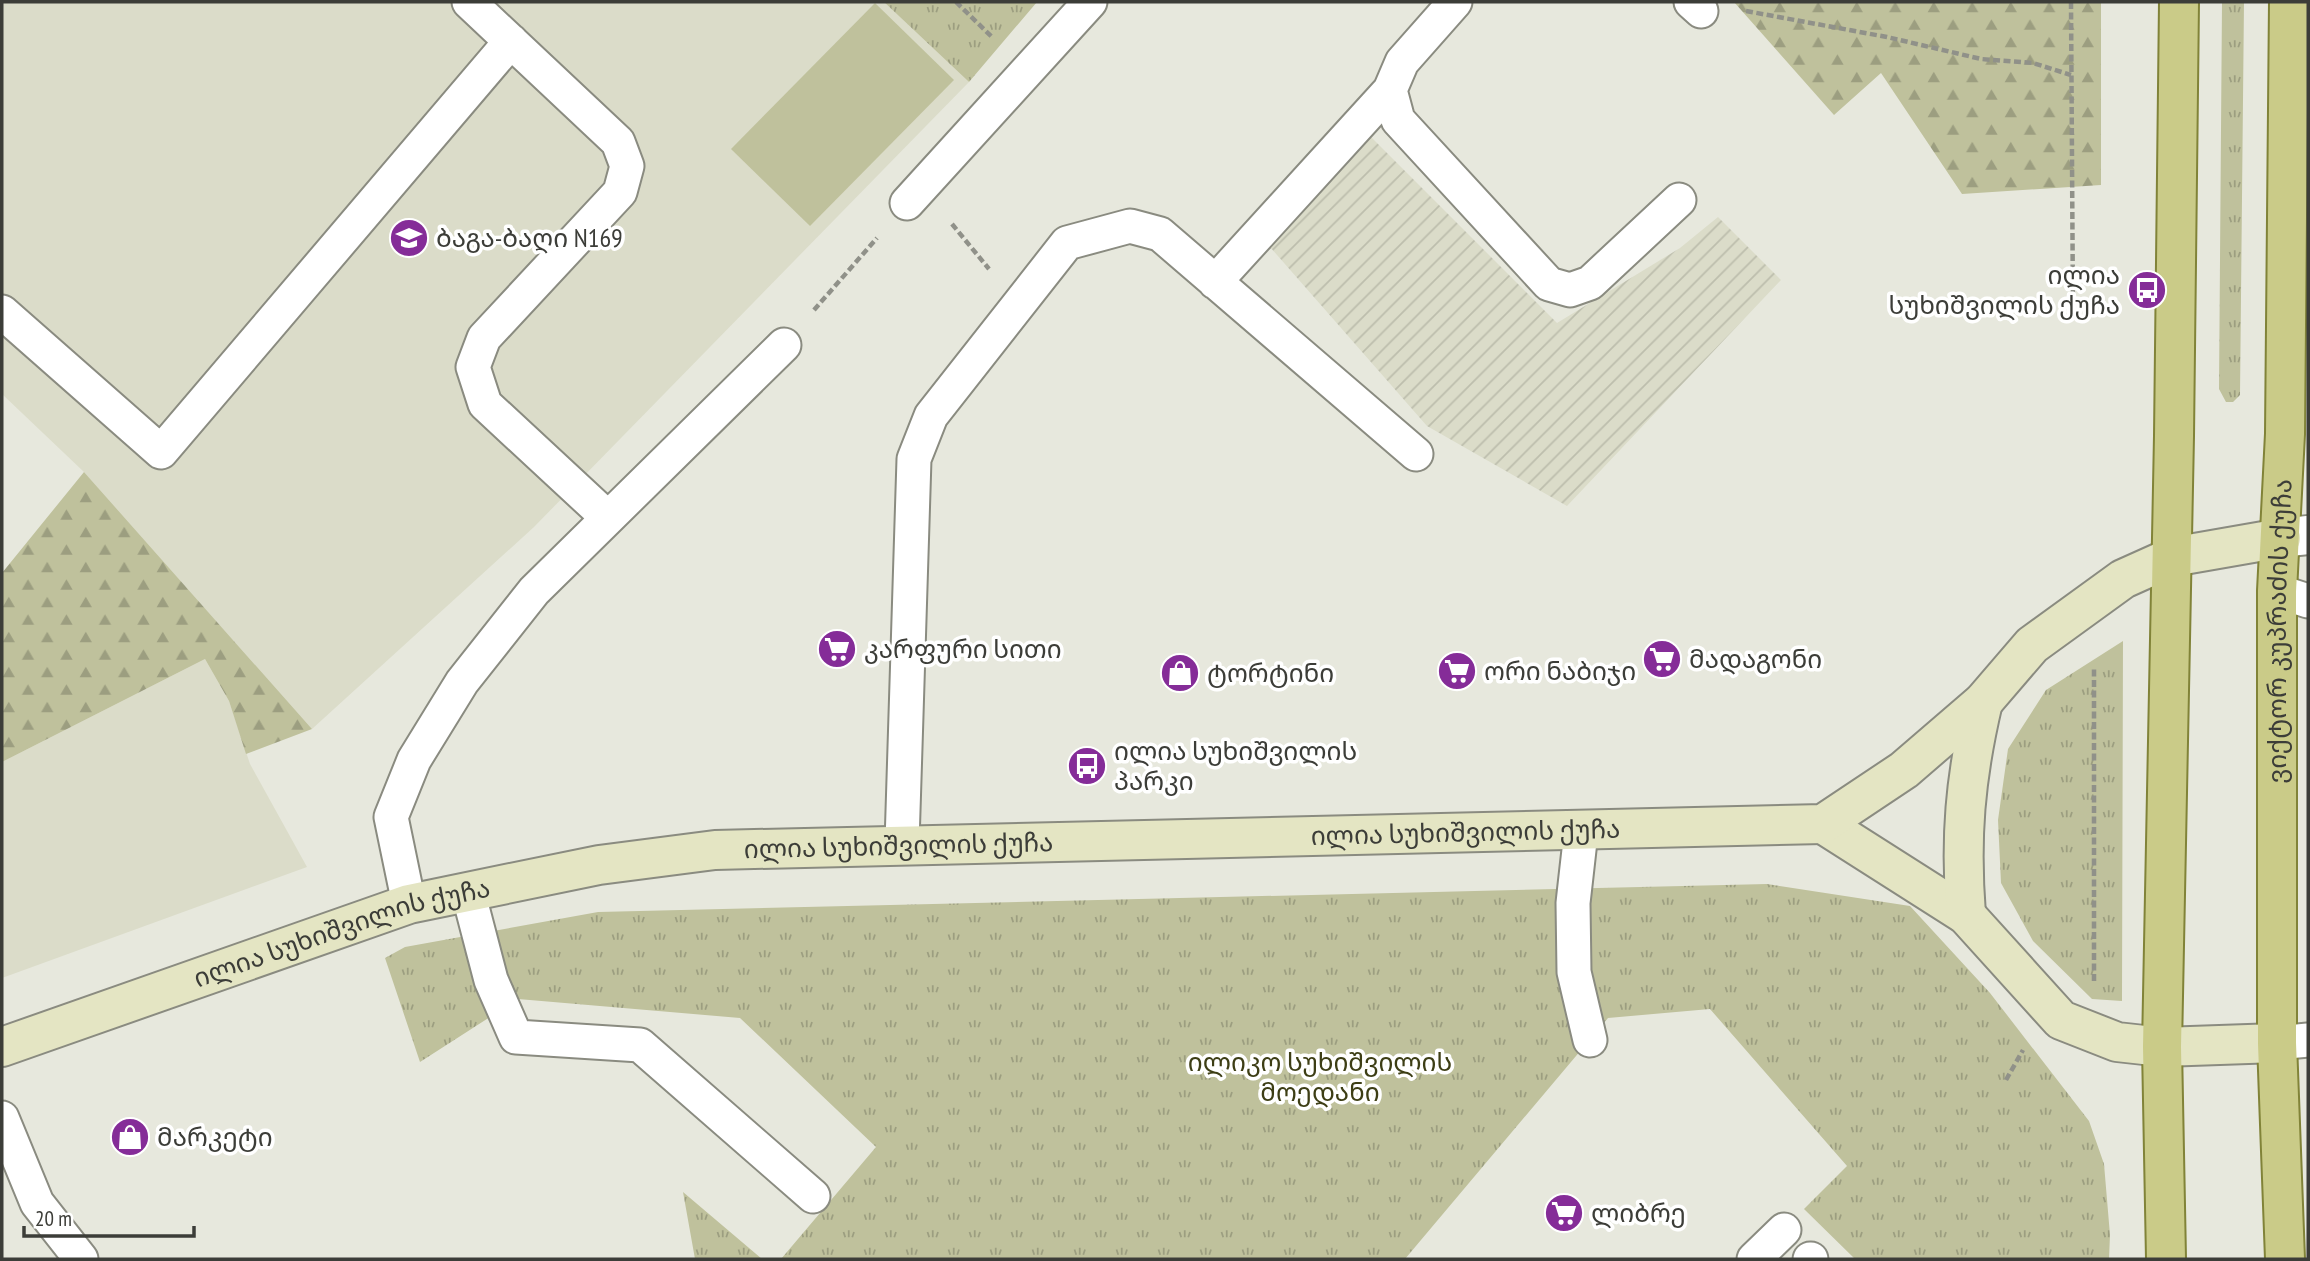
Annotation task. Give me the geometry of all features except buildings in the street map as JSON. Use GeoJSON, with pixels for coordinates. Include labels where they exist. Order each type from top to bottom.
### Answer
{"type":"FeatureCollection","features":[{"type":"Feature","properties":{"kind":"main road"},"geometry":{"type":"LineString","coordinates":[[2166,1259],[2162,1047],[2179,2]]}},
{"type":"Feature","properties":{"kind":"main road","name":"ვიქტორ კუპრაძის ქუჩა"},"geometry":{"type":"LineString","coordinates":[[2284,1259],[2293,1042],[2293,596],[2298,156],[2289,2]]}},
{"type":"Feature","properties":{"kind":"street"},"geometry":{"type":"LineString","coordinates":[[2293,1042],[2162,1047],[2117,1042],[2061,1020],[1966,915],[1824,824],[1904,770],[1983,702],[2032,645],[2123,579],[2172,558],[2295,537]]}},
{"type":"Feature","properties":{"kind":"street"},"geometry":{"type":"LineString","coordinates":[[1966,915],[1961,853],[1969,763],[1983,702]]}},
{"type":"Feature","properties":{"kind":"street","name":"ილია სუხიშვილის ქუჩა"},"geometry":{"type":"LineString","coordinates":[[2,1047],[409,904],[599,865],[715,849],[902,843],[1581,832],[1824,824]]}},
{"type":"Feature","properties":{"kind":"lane"},"geometry":{"type":"LineString","coordinates":[[469,2],[618,142],[626,166],[620,192],[484,338],[473,367],[485,404],[608,518]]}},
{"type":"Feature","properties":{"kind":"lane"},"geometry":{"type":"LineString","coordinates":[[914,195],[1090,2]]}},
{"type":"Feature","properties":{"kind":"lane"},"geometry":{"type":"LineString","coordinates":[[1216,282],[1390,90],[1402,62],[1455,2]]}},
{"type":"Feature","properties":{"kind":"lane"},"geometry":{"type":"LineString","coordinates":[[2,312],[161,452],[511,41]]}},
{"type":"Feature","properties":{"kind":"lane"},"geometry":{"type":"LineString","coordinates":[[1390,90],[1398,120],[1549,284],[1570,290],[1590,283],[1679,200]]}},
{"type":"Feature","properties":{"kind":"lane"},"geometry":{"type":"LineString","coordinates":[[902,843],[914,459],[931,416],[1068,243],[1130,226],[1160,234],[1416,454]]}},
{"type":"Feature","properties":{"kind":"lane"},"geometry":{"type":"LineString","coordinates":[[409,904],[391,817],[414,760],[462,682],[534,591],[784,345]]}},
{"type":"Feature","properties":{"kind":"lane"},"geometry":{"type":"LineString","coordinates":[[1581,832],[1573,903],[1574,972],[1590,1040]]}},
{"type":"Feature","properties":{"kind":"lane"},"geometry":{"type":"LineString","coordinates":[[468,892],[491,980],[516,1037],[640,1045],[813,1196]]}},
{"type":"Feature","properties":{"kind":"lane"},"geometry":{"type":"LineString","coordinates":[[2,1118],[37,1203],[80,1259]]}},
{"type":"Feature","properties":{"kind":"lane"},"geometry":{"type":"LineString","coordinates":[[1754,1259],[1784,1230]]}},
{"type":"Feature","properties":{"kind":"path"},"geometry":{"type":"LineString","coordinates":[[2071,2],[2073,316]]}},
{"type":"Feature","properties":{"kind":"path"},"geometry":{"type":"LineString","coordinates":[[1709,7],[1887,37],[1981,59],[2034,63],[2071,75]]}},
{"type":"Feature","properties":{"kind":"path"},"geometry":{"type":"LineString","coordinates":[[784,345],[914,195],[1018,305]]}},
{"type":"Feature","properties":{"kind":"path"},"geometry":{"type":"LineString","coordinates":[[2094,667],[2094,993]]}},
{"type":"Feature","properties":{"kind":"path"},"geometry":{"type":"LineString","coordinates":[[2006,1080],[2024,1049]]}},
{"type":"Feature","properties":{"kind":"shaded area","name":"ბაგა-ბაღი N169"},"geometry":{"type":"Polygon","coordinates":[[[2,2],[884,2],[969,82],[534,527],[312,729],[84,472],[2,394],[2,2]]]}},
{"type":"Feature","properties":{"kind":"shaded area"},"geometry":{"type":"Polygon","coordinates":[[[1363,129],[1557,323],[1680,248],[1718,217],[1781,280],[1567,506],[1427,426],[1263,239],[1363,129]]]}},
{"type":"Feature","properties":{"kind":"shaded area"},"geometry":{"type":"Polygon","coordinates":[[[205,659],[229,701],[250,764],[307,867],[2,978],[2,762],[205,659]]]}},
{"type":"Feature","properties":{"kind":"green space"},"geometry":{"type":"Polygon","coordinates":[[[884,2],[1037,2],[969,82],[884,2]]]}},
{"type":"Feature","properties":{"kind":"green space"},"geometry":{"type":"Polygon","coordinates":[[[1734,2],[2101,2],[2101,185],[1962,194],[1881,73],[1834,115],[1734,2]]]}},
{"type":"Feature","properties":{"kind":"green space"},"geometry":{"type":"Polygon","coordinates":[[[2222,2],[2244,2],[2240,395],[2233,402],[2226,402],[2219,389],[2222,2]]]}},
{"type":"Feature","properties":{"kind":"green space"},"geometry":{"type":"Polygon","coordinates":[[[875,3],[954,80],[810,226],[731,149],[875,3]]]}},
{"type":"Feature","properties":{"kind":"green space"},"geometry":{"type":"Polygon","coordinates":[[[84,472],[312,729],[246,754],[229,701],[205,659],[2,762],[2,573],[84,472]]]}},
{"type":"Feature","properties":{"kind":"green space"},"geometry":{"type":"Polygon","coordinates":[[[2123,641],[2122,1001],[2092,999],[2033,941],[2001,883],[1998,820],[2008,749],[2046,690],[2123,641]]]}},
{"type":"Feature","properties":{"kind":"green space","name":"ილიკო სუხიშვილის მოედანი"},"geometry":{"type":"Polygon","coordinates":[[[1767,884],[1910,906],[1990,993],[2089,1121],[2104,1164],[2110,1235],[2109,1259],[1855,1259],[1804,1209],[1847,1166],[1710,1009],[1608,1018],[1405,1259],[781,1259],[876,1147],[740,1018],[518,999],[420,1062],[385,958],[405,947],[598,912],[1767,884]]]}},
{"type":"Feature","properties":{"kind":"green space"},"geometry":{"type":"Polygon","coordinates":[[[683,1192],[762,1259],[695,1259],[683,1192]]]}},
{"type":"Feature","properties":{"kind":"place","name":"ბაგა-ბაღი N169"},"geometry":{"type":"Point","coordinates":[409,238]}},
{"type":"Feature","properties":{"kind":"place","name":"ილია სუხიშვილის ქუჩა"},"geometry":{"type":"Point","coordinates":[2147,290]}},
{"type":"Feature","properties":{"kind":"place","name":"კარფური სითი"},"geometry":{"type":"Point","coordinates":[837,649]}},
{"type":"Feature","properties":{"kind":"place","name":"მადაგონი"},"geometry":{"type":"Point","coordinates":[1662,659]}},
{"type":"Feature","properties":{"kind":"place","name":"ორი ნაბიჯი"},"geometry":{"type":"Point","coordinates":[1457,671]}},
{"type":"Feature","properties":{"kind":"place","name":"ტორტინი"},"geometry":{"type":"Point","coordinates":[1180,673]}},
{"type":"Feature","properties":{"kind":"place","name":"ილია სუხიშვილის პარკი"},"geometry":{"type":"Point","coordinates":[1087,766]}},
{"type":"Feature","properties":{"kind":"place","name":"მარკეტი"},"geometry":{"type":"Point","coordinates":[130,1137]}},
{"type":"Feature","properties":{"kind":"place","name":"ლიბრე"},"geometry":{"type":"Point","coordinates":[1564,1213]}}]}
